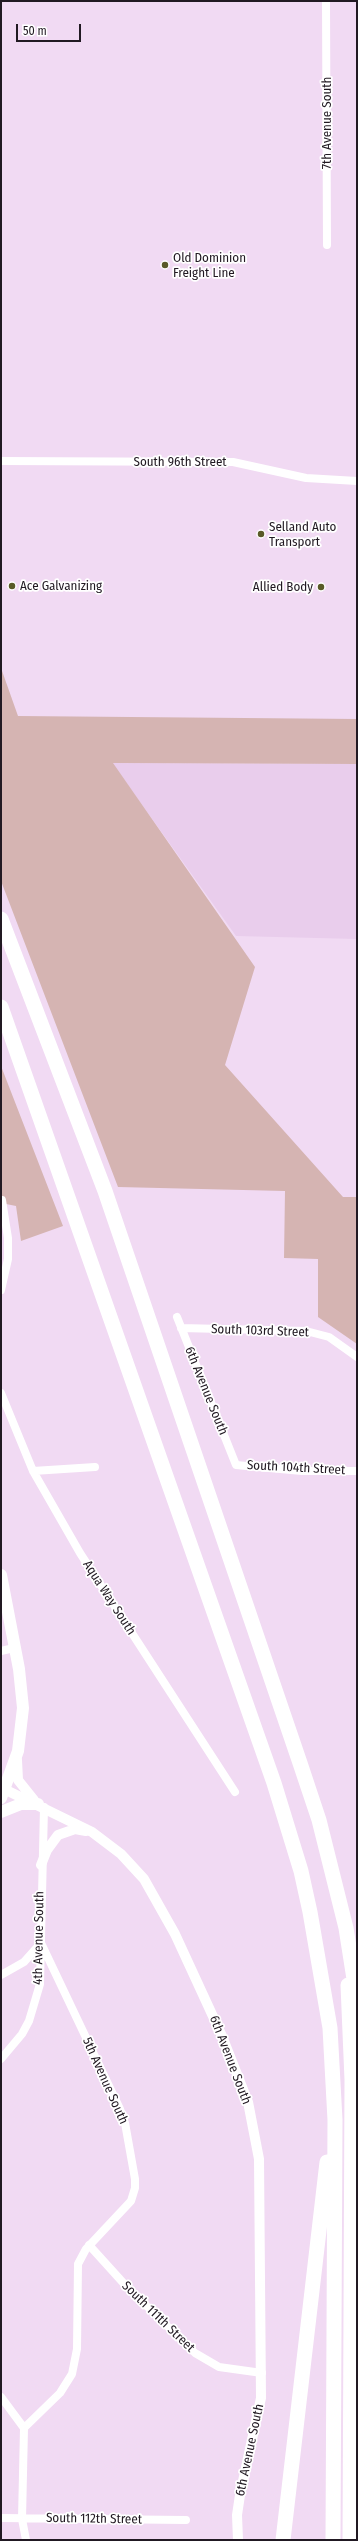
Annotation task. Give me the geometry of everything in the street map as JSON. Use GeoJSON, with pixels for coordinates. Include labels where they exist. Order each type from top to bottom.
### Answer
{"type":"FeatureCollection","features":[{"type":"Feature","properties":{"kind":"highway"},"geometry":{"type":"LineString","coordinates":[[1,919],[105,1192],[319,1820],[346,1928],[357,1998]]}},
{"type":"Feature","properties":{"kind":"highway"},"geometry":{"type":"LineString","coordinates":[[1,1007],[274,1783],[301,1871],[325,1992],[333,2061],[335,2120],[333,2534]]}},
{"type":"Feature","properties":{"kind":"highway"},"geometry":{"type":"LineString","coordinates":[[335,1887],[350,2003],[352,2080],[350,2535]]}},
{"type":"Feature","properties":{"kind":"highway"},"geometry":{"type":"LineString","coordinates":[[283,2540],[325,2176],[335,2120]]}},
{"type":"Feature","properties":{"kind":"main road"},"geometry":{"type":"LineString","coordinates":[[1,1575],[22,1700],[22,1729],[18,1751],[3,1794]]}},
{"type":"Feature","properties":{"kind":"main road"},"geometry":{"type":"LineString","coordinates":[[1,1812],[21,1804],[41,1806]]}},
{"type":"Feature","properties":{"kind":"street","name":"7th Avenue South"},"geometry":{"type":"LineString","coordinates":[[326,1],[327,246]]}},
{"type":"Feature","properties":{"kind":"street","name":"South 96th Street"},"geometry":{"type":"LineString","coordinates":[[1,462],[233,462],[306,478],[357,481]]}},
{"type":"Feature","properties":{"kind":"street"},"geometry":{"type":"LineString","coordinates":[[1,1290],[8,1259],[8,1238],[2,1200]]}},
{"type":"Feature","properties":{"kind":"street","name":"6th Avenue South"},"geometry":{"type":"LineString","coordinates":[[176,1317],[236,1465]]}},
{"type":"Feature","properties":{"kind":"street","name":"South 103rd Street"},"geometry":{"type":"LineString","coordinates":[[181,1328],[306,1331],[329,1337],[357,1356]]}},
{"type":"Feature","properties":{"kind":"street","name":"Aqua Way South"},"geometry":{"type":"LineString","coordinates":[[1,1393],[33,1471],[80,1553],[235,1792]]}},
{"type":"Feature","properties":{"kind":"street","name":"South 104th Street"},"geometry":{"type":"LineString","coordinates":[[236,1465],[302,1471],[357,1470]]}},
{"type":"Feature","properties":{"kind":"street"},"geometry":{"type":"LineString","coordinates":[[33,1471],[95,1467]]}},
{"type":"Feature","properties":{"kind":"street"},"geometry":{"type":"LineString","coordinates":[[1,1651],[14,1648]]}},
{"type":"Feature","properties":{"kind":"street"},"geometry":{"type":"LineString","coordinates":[[18,1751],[16,1769],[18,1780],[41,1806]]}},
{"type":"Feature","properties":{"kind":"street","name":"6th Avenue South"},"geometry":{"type":"LineString","coordinates":[[3,1794],[41,1806],[92,1832],[129,1862],[153,1893],[175,1934],[222,2036],[246,2096],[259,2159],[262,2373],[259,2414],[237,2515],[238,2540]]}},
{"type":"Feature","properties":{"kind":"street","name":"4th Avenue South"},"geometry":{"type":"LineString","coordinates":[[1,2059],[22,2034],[36,2002],[40,1984],[41,1806]]}},
{"type":"Feature","properties":{"kind":"street"},"geometry":{"type":"LineString","coordinates":[[41,1864],[47,1850],[58,1835],[75,1829],[92,1832]]}},
{"type":"Feature","properties":{"kind":"street"},"geometry":{"type":"LineString","coordinates":[[1,1975],[24,1962],[41,1943]]}},
{"type":"Feature","properties":{"kind":"street","name":"5th Avenue South"},"geometry":{"type":"LineString","coordinates":[[24,2428],[60,2393],[72,2374],[77,2349],[78,2264],[89,2245],[131,2201],[135,2188],[134,2165],[120,2109],[41,1943]]}},
{"type":"Feature","properties":{"kind":"street","name":"South 111th Street"},"geometry":{"type":"LineString","coordinates":[[89,2245],[127,2287],[195,2353],[219,2367],[262,2373]]}},
{"type":"Feature","properties":{"kind":"street"},"geometry":{"type":"LineString","coordinates":[[1,2397],[24,2428],[22,2519],[26,2540]]}},
{"type":"Feature","properties":{"kind":"street","name":"South 112th Street"},"geometry":{"type":"LineString","coordinates":[[1,2518],[186,2520]]}},
{"type":"Feature","properties":{"kind":"shaded area"},"geometry":{"type":"Polygon","coordinates":[[[1,668],[18,716],[357,719],[357,764],[113,763],[255,967],[225,1065],[343,1197],[357,1197],[357,1344],[318,1317],[318,1259],[284,1258],[285,1191],[118,1187],[1,881],[1,668]]]}},
{"type":"Feature","properties":{"kind":"shaded area"},"geometry":{"type":"Polygon","coordinates":[[[112,763],[357,764],[357,939],[236,936],[112,763]]]}},
{"type":"Feature","properties":{"kind":"shaded area"},"geometry":{"type":"Polygon","coordinates":[[[1,1066],[63,1226],[21,1241],[16,1206],[1,1203],[1,1066]]]}},
{"type":"Feature","properties":{"kind":"place","name":"Old Dominion Freight Line"},"geometry":{"type":"Point","coordinates":[165,265]}},
{"type":"Feature","properties":{"kind":"place","name":"Selland Auto Transport"},"geometry":{"type":"Point","coordinates":[261,534]}},
{"type":"Feature","properties":{"kind":"place","name":"Ace Galvanizing"},"geometry":{"type":"Point","coordinates":[12,586]}},
{"type":"Feature","properties":{"kind":"place","name":"Allied Body"},"geometry":{"type":"Point","coordinates":[321,587]}}]}
